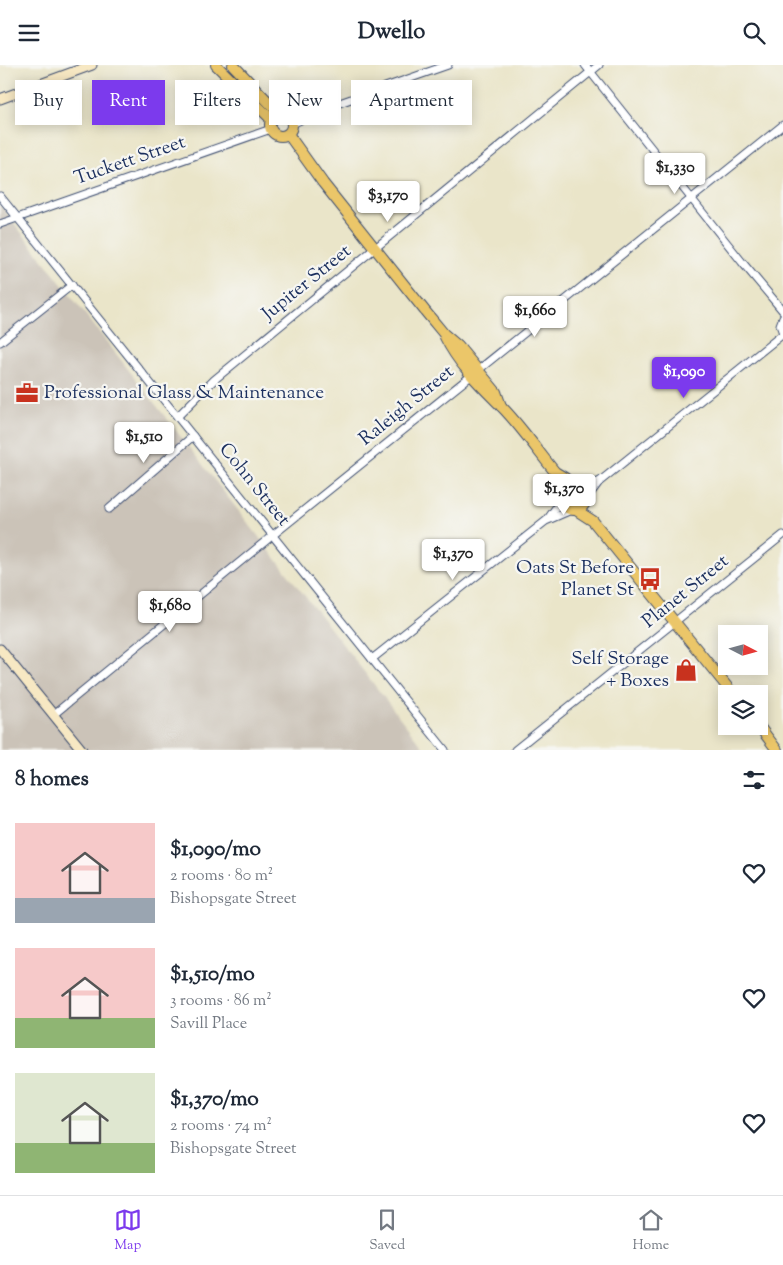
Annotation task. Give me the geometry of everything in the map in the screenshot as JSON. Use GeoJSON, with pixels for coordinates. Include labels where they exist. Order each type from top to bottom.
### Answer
{"type":"FeatureCollection","features":[{"type":"Feature","properties":{"kind":"main road"},"geometry":{"type":"LineString","coordinates":[[216,65],[269,116]]}},
{"type":"Feature","properties":{"kind":"main road"},"geometry":{"type":"LineString","coordinates":[[233,65],[269,114]]}},
{"type":"Feature","properties":{"kind":"main road"},"geometry":{"type":"LineString","coordinates":[[275,125],[278,136],[290,129]]}},
{"type":"Feature","properties":{"kind":"main road"},"geometry":{"type":"LineString","coordinates":[[290,125],[290,129],[324,183],[444,334],[458,346],[488,394],[501,406],[555,472],[558,483],[569,491],[584,491],[593,521]]}},
{"type":"Feature","properties":{"kind":"main road"},"geometry":{"type":"LineString","coordinates":[[569,491],[566,506],[593,521],[726,685]]}},
{"type":"Feature","properties":{"kind":"main road"},"geometry":{"type":"LineString","coordinates":[[574,510],[582,508],[586,500]]}},
{"type":"Feature","properties":{"kind":"main road"},"geometry":{"type":"LineString","coordinates":[[767,735],[778,748]]}},
{"type":"Feature","properties":{"kind":"street"},"geometry":{"type":"LineString","coordinates":[[0,99],[92,65]]}},
{"type":"Feature","properties":{"kind":"street"},"geometry":{"type":"LineString","coordinates":[[290,129],[331,106],[448,65]]}},
{"type":"Feature","properties":{"kind":"street"},"geometry":{"type":"LineString","coordinates":[[585,65],[783,311]]}},
{"type":"Feature","properties":{"kind":"street","name":"Jupiter Street"},"geometry":{"type":"LineString","coordinates":[[178,416],[214,380],[599,65]]}},
{"type":"Feature","properties":{"kind":"street","name":"Tuckett Street"},"geometry":{"type":"LineString","coordinates":[[0,223],[48,207],[269,123]]}},
{"type":"Feature","properties":{"kind":"street","name":"Raleigh Street"},"geometry":{"type":"LineString","coordinates":[[53,715],[273,535],[783,125]]}},
{"type":"Feature","properties":{"kind":"street","name":"Cohn Street"},"geometry":{"type":"LineString","coordinates":[[0,196],[444,750]]}},
{"type":"Feature","properties":{"kind":"street"},"geometry":{"type":"LineString","coordinates":[[0,341],[72,285]]}},
{"type":"Feature","properties":{"kind":"street"},"geometry":{"type":"LineString","coordinates":[[586,500],[599,482],[783,333],[780,325],[783,317]]}},
{"type":"Feature","properties":{"kind":"street"},"geometry":{"type":"LineString","coordinates":[[109,509],[193,436]]}},
{"type":"Feature","properties":{"kind":"street"},"geometry":{"type":"LineString","coordinates":[[372,659],[547,521],[569,491],[599,482]]}},
{"type":"Feature","properties":{"kind":"street"},"geometry":{"type":"LineString","coordinates":[[547,521],[574,510]]}},
{"type":"Feature","properties":{"kind":"street","name":"Planet Street"},"geometry":{"type":"LineString","coordinates":[[515,750],[783,535]]}},
{"type":"Feature","properties":{"kind":"street"},"geometry":{"type":"LineString","coordinates":[[0,649],[82,750]]}},
{"type":"Feature","properties":{"kind":"shaded area"},"geometry":{"type":"Polygon","coordinates":[[[0,205],[425,750],[0,750],[0,205]]]}},
{"type":"Feature","properties":{"kind":"place","name":"Professional Glass & Maintenance"},"geometry":{"type":"Point","coordinates":[27,393]}},
{"type":"Feature","properties":{"kind":"place","name":"Oats St Before Planet St"},"geometry":{"type":"Point","coordinates":[650,579]}},
{"type":"Feature","properties":{"kind":"place","name":"Self Storage + Boxes"},"geometry":{"type":"Point","coordinates":[686,670]}}]}
